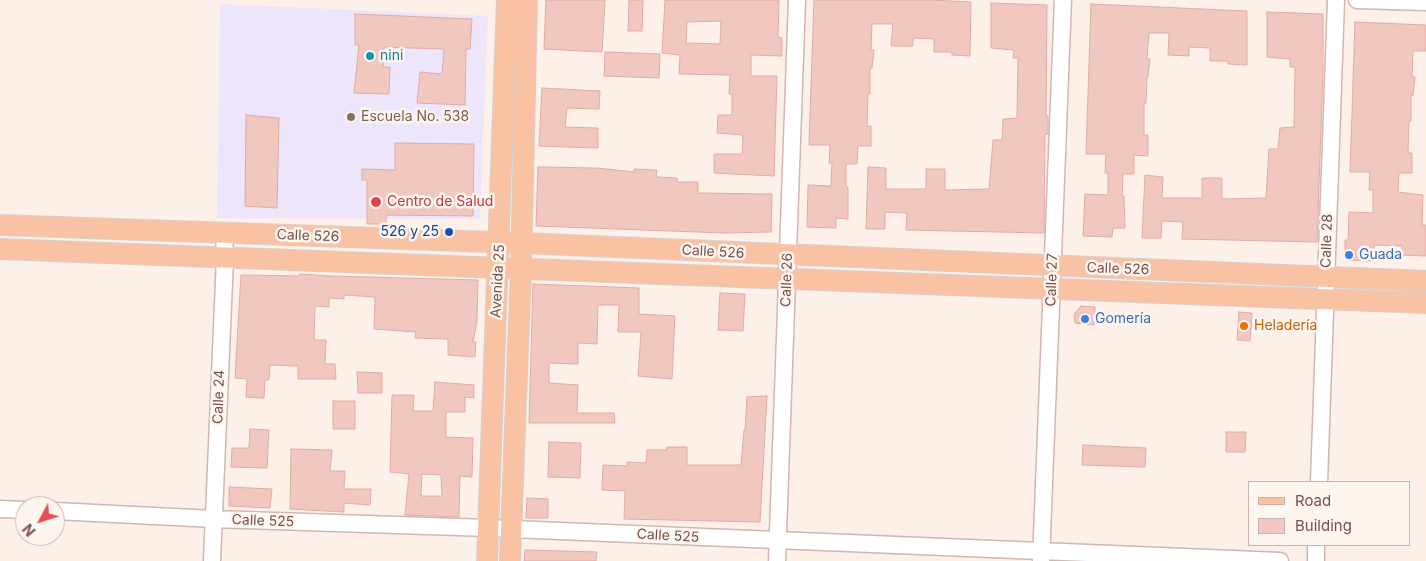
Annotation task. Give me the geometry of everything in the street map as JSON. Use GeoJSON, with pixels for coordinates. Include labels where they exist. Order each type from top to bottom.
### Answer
{"type":"FeatureCollection","features":[{"type":"Feature","properties":{"kind":"main road","name":"Avenida 25"},"geometry":{"type":"LineString","coordinates":[[487,561],[507,0]]}},
{"type":"Feature","properties":{"kind":"main road","name":"Avenida 25"},"geometry":{"type":"LineString","coordinates":[[510,561],[521,268],[527,0]]}},
{"type":"Feature","properties":{"kind":"main road","name":"Calle 526"},"geometry":{"type":"LineString","coordinates":[[0,225],[499,244],[521,243],[1426,281]]}},
{"type":"Feature","properties":{"kind":"main road","name":"Calle 526"},"geometry":{"type":"LineString","coordinates":[[0,249],[1426,303]]}},
{"type":"Feature","properties":{"kind":"street","name":"Calle 26"},"geometry":{"type":"LineString","coordinates":[[777,561],[797,0]]}},
{"type":"Feature","properties":{"kind":"street","name":"Calle 27"},"geometry":{"type":"LineString","coordinates":[[1041,556],[1063,0]]}},
{"type":"Feature","properties":{"kind":"street","name":"Calle 28"},"geometry":{"type":"LineString","coordinates":[[1318,481],[1336,0]]}},
{"type":"Feature","properties":{"kind":"street"},"geometry":{"type":"LineString","coordinates":[[1357,0],[1426,2]]}},
{"type":"Feature","properties":{"kind":"street","name":"Calle 24"},"geometry":{"type":"LineString","coordinates":[[212,561],[225,258],[224,233]]}},
{"type":"Feature","properties":{"kind":"street"},"geometry":{"type":"LineString","coordinates":[[0,509],[15,510]]}},
{"type":"Feature","properties":{"kind":"street","name":"Calle 525"},"geometry":{"type":"LineString","coordinates":[[65,512],[778,540],[1041,556],[1280,561]]}},
{"type":"Feature","properties":{"kind":"street"},"geometry":{"type":"LineString","coordinates":[[1316,546],[1316,561]]}},
{"type":"Feature","properties":{"kind":"shaded area","name":"Escuela No. 538"},"geometry":{"type":"Polygon","coordinates":[[[220,4],[488,16],[480,219],[217,218],[220,4]]]}},
{"type":"Feature","properties":{"kind":"building"},"geometry":{"type":"Polygon","coordinates":[[[546,0],[605,0],[602,52],[544,49],[546,0]]]}},
{"type":"Feature","properties":{"kind":"building"},"geometry":{"type":"Polygon","coordinates":[[[629,0],[643,0],[642,31],[628,31],[629,0]]]}},
{"type":"Feature","properties":{"kind":"building"},"geometry":{"type":"Polygon","coordinates":[[[665,0],[779,0],[778,37],[782,38],[782,56],[751,55],[751,76],[777,76],[774,176],[714,173],[714,154],[742,154],[743,135],[717,133],[718,115],[732,115],[732,94],[729,94],[730,75],[679,74],[680,55],[662,53],[665,0]],[[721,21],[687,22],[686,43],[720,44],[721,21]]]}},
{"type":"Feature","properties":{"kind":"building"},"geometry":{"type":"Polygon","coordinates":[[[814,0],[971,2],[970,56],[952,55],[952,52],[934,52],[934,39],[913,38],[913,46],[891,46],[893,24],[872,24],[871,50],[874,50],[872,68],[870,68],[867,126],[871,126],[871,146],[858,146],[857,164],[846,164],[848,219],[836,218],[836,228],[807,227],[808,185],[831,186],[832,163],[829,163],[830,145],[809,145],[814,0]]]}},
{"type":"Feature","properties":{"kind":"building"},"geometry":{"type":"Polygon","coordinates":[[[991,3],[1047,5],[1046,116],[1048,116],[1048,134],[1045,134],[1044,233],[906,230],[907,213],[885,212],[885,229],[866,229],[868,167],[886,168],[886,189],[926,189],[926,169],[945,169],[945,190],[989,189],[993,140],[1002,140],[1003,119],[1017,118],[1018,58],[1013,58],[1014,50],[991,48],[991,3]]]}},
{"type":"Feature","properties":{"kind":"building"},"geometry":{"type":"Polygon","coordinates":[[[1091,4],[1247,11],[1247,65],[1228,64],[1228,61],[1210,61],[1210,48],[1189,47],[1189,56],[1168,55],[1169,33],[1149,33],[1147,59],[1150,59],[1146,103],[1144,103],[1144,135],[1148,135],[1148,156],[1134,155],[1134,174],[1123,174],[1122,196],[1124,196],[1125,228],[1113,228],[1112,237],[1083,236],[1085,194],[1108,195],[1108,173],[1105,173],[1106,154],[1086,154],[1091,4]]]}},
{"type":"Feature","properties":{"kind":"building"},"geometry":{"type":"Polygon","coordinates":[[[1267,12],[1323,14],[1317,242],[1182,239],[1183,222],[1162,221],[1161,238],[1142,238],[1145,175],[1163,177],[1162,198],[1202,198],[1202,178],[1222,178],[1222,199],[1266,198],[1269,149],[1278,149],[1280,128],[1294,127],[1295,67],[1290,67],[1290,59],[1267,57],[1267,12]]]}},
{"type":"Feature","properties":{"kind":"building","name":"nini"},"geometry":{"type":"Polygon","coordinates":[[[355,14],[472,19],[470,49],[466,49],[465,105],[417,103],[420,72],[442,74],[444,49],[384,47],[383,67],[390,67],[389,94],[354,93],[359,45],[355,45],[355,14]]]}},
{"type":"Feature","properties":{"kind":"building"},"geometry":{"type":"Polygon","coordinates":[[[1355,22],[1426,25],[1426,51],[1413,51],[1412,77],[1415,77],[1413,96],[1411,95],[1408,153],[1412,153],[1412,173],[1399,173],[1398,192],[1423,195],[1422,225],[1426,225],[1426,256],[1402,255],[1402,246],[1374,245],[1374,261],[1350,260],[1345,255],[1345,240],[1348,240],[1349,212],[1373,213],[1373,190],[1369,190],[1370,172],[1350,172],[1355,22]]]}},
{"type":"Feature","properties":{"kind":"building"},"geometry":{"type":"Polygon","coordinates":[[[605,52],[660,54],[659,78],[604,76],[605,52]]]}},
{"type":"Feature","properties":{"kind":"building"},"geometry":{"type":"Polygon","coordinates":[[[542,88],[600,91],[599,109],[567,108],[565,127],[598,128],[598,148],[539,146],[542,88]]]}},
{"type":"Feature","properties":{"kind":"building"},"geometry":{"type":"Polygon","coordinates":[[[246,115],[279,118],[277,208],[245,206],[246,115]]]}},
{"type":"Feature","properties":{"kind":"building"},"geometry":{"type":"Polygon","coordinates":[[[395,143],[474,144],[473,216],[386,215],[386,224],[367,224],[367,180],[362,180],[362,169],[395,170],[395,143]]]}},
{"type":"Feature","properties":{"kind":"building"},"geometry":{"type":"Polygon","coordinates":[[[538,167],[598,168],[634,172],[634,169],[657,170],[656,177],[677,178],[677,182],[698,182],[698,193],[772,194],[771,232],[725,233],[536,226],[538,167]]]}},
{"type":"Feature","properties":{"kind":"building"},"geometry":{"type":"Polygon","coordinates":[[[300,274],[478,280],[477,321],[473,342],[476,342],[475,357],[448,355],[448,339],[415,338],[416,332],[374,329],[375,297],[344,295],[344,299],[329,298],[329,307],[315,306],[314,340],[326,340],[325,364],[335,364],[336,379],[298,379],[298,366],[270,365],[269,380],[265,380],[264,398],[246,397],[247,379],[235,378],[241,275],[300,276],[300,274]]]}},
{"type":"Feature","properties":{"kind":"building"},"geometry":{"type":"Polygon","coordinates":[[[533,284],[639,288],[639,314],[675,316],[672,379],[638,376],[641,332],[618,332],[619,305],[598,305],[597,344],[578,343],[578,364],[549,363],[549,383],[578,385],[577,413],[614,413],[615,423],[529,423],[533,284]]]}},
{"type":"Feature","properties":{"kind":"building"},"geometry":{"type":"Polygon","coordinates":[[[720,293],[745,294],[743,331],[718,330],[720,293]]]}},
{"type":"Feature","properties":{"kind":"building","name":"Gomería"},"geometry":{"type":"Polygon","coordinates":[[[1081,306],[1095,307],[1094,325],[1075,323],[1074,314],[1081,306]]]}},
{"type":"Feature","properties":{"kind":"building","name":"Heladería"},"geometry":{"type":"Polygon","coordinates":[[[1239,312],[1252,313],[1250,341],[1237,340],[1239,312]]]}},
{"type":"Feature","properties":{"kind":"building"},"geometry":{"type":"Polygon","coordinates":[[[357,372],[382,373],[382,393],[358,393],[357,372]]]}},
{"type":"Feature","properties":{"kind":"building"},"geometry":{"type":"Polygon","coordinates":[[[435,382],[474,385],[474,398],[465,397],[465,412],[446,412],[446,437],[473,438],[472,477],[460,476],[459,517],[405,515],[409,474],[390,472],[392,395],[414,395],[413,411],[433,411],[435,382]],[[422,474],[421,496],[442,496],[441,475],[422,474]]]}},
{"type":"Feature","properties":{"kind":"building"},"geometry":{"type":"Polygon","coordinates":[[[767,396],[760,522],[624,519],[625,491],[602,490],[603,465],[627,466],[627,462],[646,463],[647,450],[687,447],[687,465],[741,465],[747,397],[767,396]]]}},
{"type":"Feature","properties":{"kind":"building"},"geometry":{"type":"Polygon","coordinates":[[[333,401],[355,401],[355,429],[333,429],[333,401]]]}},
{"type":"Feature","properties":{"kind":"building"},"geometry":{"type":"Polygon","coordinates":[[[250,429],[269,430],[267,468],[231,467],[232,448],[249,448],[250,429]]]}},
{"type":"Feature","properties":{"kind":"building"},"geometry":{"type":"Polygon","coordinates":[[[1226,432],[1246,432],[1245,452],[1226,452],[1226,432]]]}},
{"type":"Feature","properties":{"kind":"building"},"geometry":{"type":"Polygon","coordinates":[[[549,442],[581,443],[580,478],[548,477],[549,442]]]}},
{"type":"Feature","properties":{"kind":"building"},"geometry":{"type":"Polygon","coordinates":[[[1083,445],[1146,448],[1145,467],[1082,465],[1083,445]]]}},
{"type":"Feature","properties":{"kind":"building"},"geometry":{"type":"Polygon","coordinates":[[[291,449],[332,450],[330,471],[345,471],[344,489],[371,489],[370,505],[344,503],[344,512],[290,509],[291,449]]]}},
{"type":"Feature","properties":{"kind":"building"},"geometry":{"type":"Polygon","coordinates":[[[229,487],[272,489],[270,508],[229,506],[229,487]]]}},
{"type":"Feature","properties":{"kind":"building"},"geometry":{"type":"Polygon","coordinates":[[[527,498],[548,499],[548,518],[526,518],[527,498]]]}},
{"type":"Feature","properties":{"kind":"building"},"geometry":{"type":"Polygon","coordinates":[[[525,550],[597,552],[596,561],[524,561],[525,550]]]}},
{"type":"Feature","properties":{"kind":"place","name":"nini"},"geometry":{"type":"Point","coordinates":[370,56]}},
{"type":"Feature","properties":{"kind":"place","name":"Escuela No. 538"},"geometry":{"type":"Point","coordinates":[351,117]}},
{"type":"Feature","properties":{"kind":"place","name":"Centro de Salud"},"geometry":{"type":"Point","coordinates":[376,202]}},
{"type":"Feature","properties":{"kind":"place","name":"526 y 25"},"geometry":{"type":"Point","coordinates":[449,232]}},
{"type":"Feature","properties":{"kind":"place","name":"Guada"},"geometry":{"type":"Point","coordinates":[1349,255]}},
{"type":"Feature","properties":{"kind":"place","name":"Gomería"},"geometry":{"type":"Point","coordinates":[1085,319]}},
{"type":"Feature","properties":{"kind":"place","name":"Heladería"},"geometry":{"type":"Point","coordinates":[1244,326]}}]}
